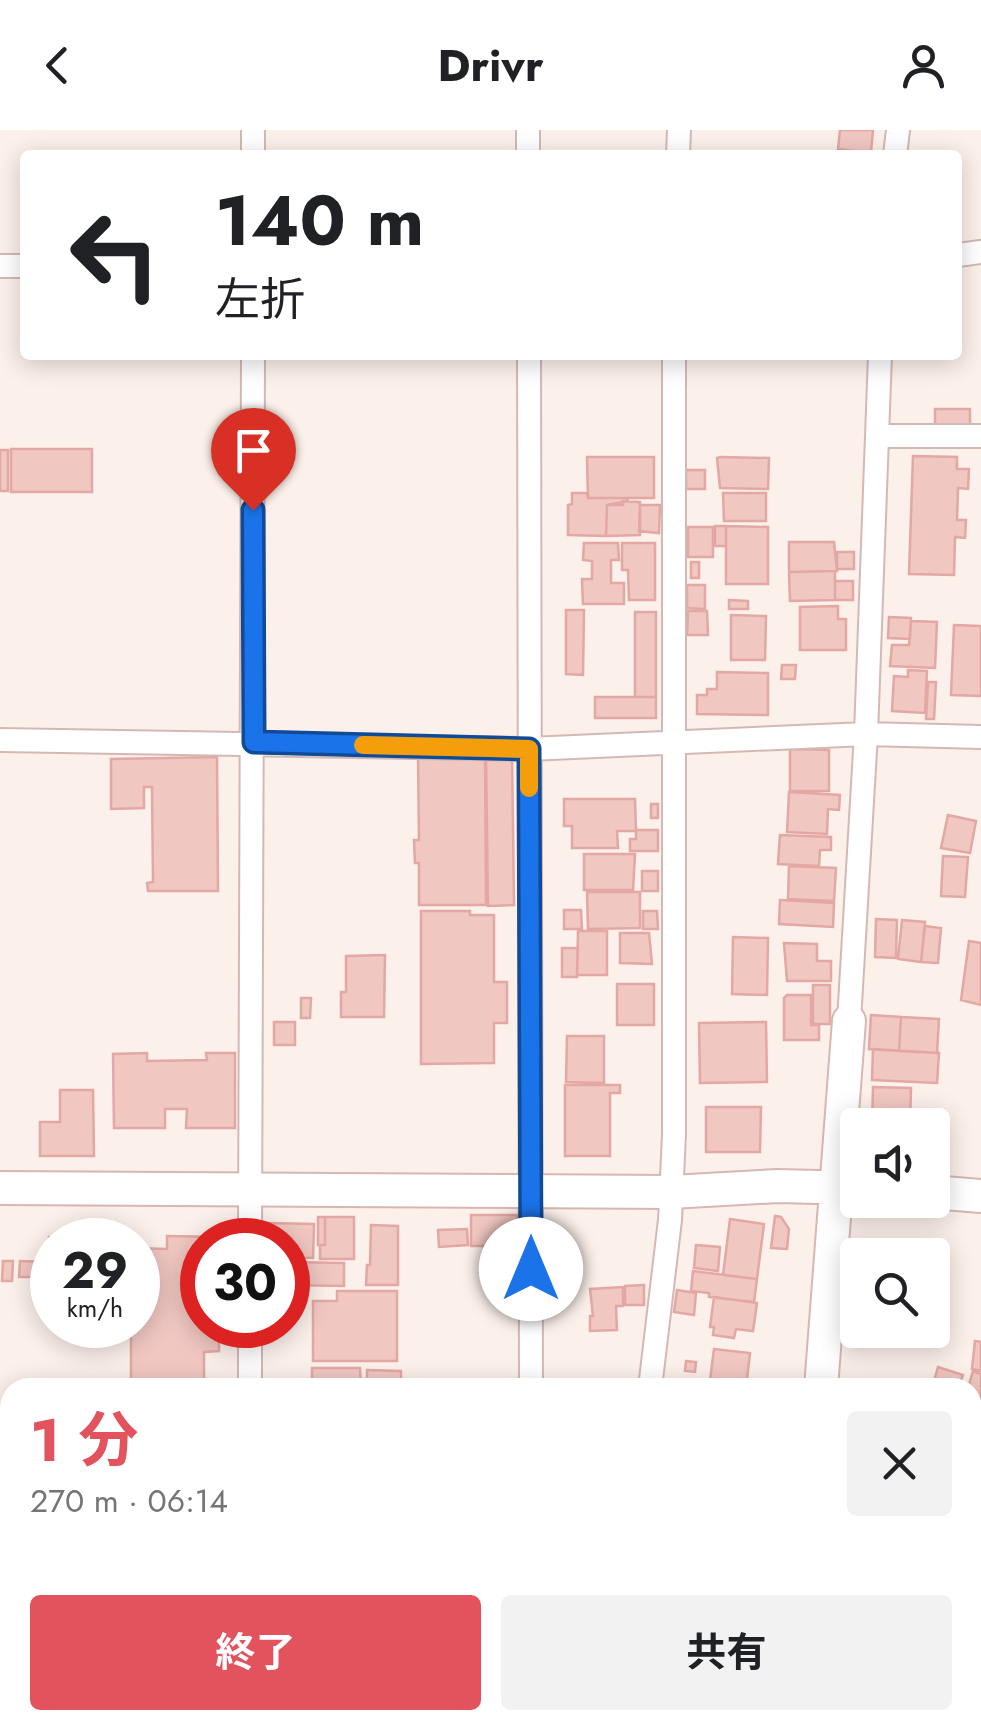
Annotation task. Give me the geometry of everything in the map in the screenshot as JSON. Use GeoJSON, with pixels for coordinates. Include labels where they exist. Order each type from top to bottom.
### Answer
{"type":"FeatureCollection","features":[{"type":"Feature","properties":{"kind":"street"},"geometry":{"type":"LineString","coordinates":[[250,1218],[253,360]]}},
{"type":"Feature","properties":{"kind":"street"},"geometry":{"type":"LineString","coordinates":[[528,360],[531,1378]]}},
{"type":"Feature","properties":{"kind":"street"},"geometry":{"type":"LineString","coordinates":[[651,1378],[674,1134],[674,360]]}},
{"type":"Feature","properties":{"kind":"street"},"geometry":{"type":"LineString","coordinates":[[847,1108],[880,360]]}},
{"type":"Feature","properties":{"kind":"street"},"geometry":{"type":"LineString","coordinates":[[878,436],[981,436]]}},
{"type":"Feature","properties":{"kind":"street"},"geometry":{"type":"LineString","coordinates":[[0,740],[529,749],[866,734],[981,737]]}},
{"type":"Feature","properties":{"kind":"street"},"geometry":{"type":"LineString","coordinates":[[0,1188],[671,1192],[840,1187]]}},
{"type":"Feature","properties":{"kind":"street"},"geometry":{"type":"LineString","coordinates":[[950,1193],[981,1196]]}},
{"type":"Feature","properties":{"kind":"street"},"geometry":{"type":"LineString","coordinates":[[822,1378],[842,1218]]}},
{"type":"Feature","properties":{"kind":"street"},"geometry":{"type":"LineString","coordinates":[[250,1348],[250,1378]]}},
{"type":"Feature","properties":{"kind":"building"},"geometry":{"type":"Polygon","coordinates":[[[840,130],[873,130],[871,150],[838,149],[840,130]]]}},
{"type":"Feature","properties":{"kind":"building"},"geometry":{"type":"Polygon","coordinates":[[[935,409],[970,409],[970,430],[935,430],[935,409]]]}},
{"type":"Feature","properties":{"kind":"building"},"geometry":{"type":"Polygon","coordinates":[[[11,449],[92,449],[92,492],[11,492],[11,449]]]}},
{"type":"Feature","properties":{"kind":"building"},"geometry":{"type":"Polygon","coordinates":[[[0,450],[8,450],[8,491],[0,491],[0,450]]]}},
{"type":"Feature","properties":{"kind":"building"},"geometry":{"type":"Polygon","coordinates":[[[913,456],[957,457],[957,469],[969,469],[968,489],[958,488],[957,520],[966,520],[965,538],[955,537],[954,575],[909,574],[913,456]]]}},
{"type":"Feature","properties":{"kind":"building"},"geometry":{"type":"Polygon","coordinates":[[[587,457],[654,457],[654,498],[588,498],[587,457]]]}},
{"type":"Feature","properties":{"kind":"building"},"geometry":{"type":"Polygon","coordinates":[[[717,458],[769,458],[768,489],[720,488],[717,458]]]}},
{"type":"Feature","properties":{"kind":"building"},"geometry":{"type":"Polygon","coordinates":[[[686,470],[705,470],[705,489],[686,489],[686,470]]]}},
{"type":"Feature","properties":{"kind":"building"},"geometry":{"type":"Polygon","coordinates":[[[572,493],[587,493],[588,498],[628,498],[607,505],[606,536],[568,535],[572,493]]]}},
{"type":"Feature","properties":{"kind":"building"},"geometry":{"type":"Polygon","coordinates":[[[723,493],[766,493],[766,521],[724,521],[723,493]]]}},
{"type":"Feature","properties":{"kind":"building"},"geometry":{"type":"Polygon","coordinates":[[[623,501],[640,502],[640,535],[606,536],[607,505],[623,505],[623,501]]]}},
{"type":"Feature","properties":{"kind":"building"},"geometry":{"type":"Polygon","coordinates":[[[640,505],[660,505],[659,533],[639,531],[640,505]]]}},
{"type":"Feature","properties":{"kind":"building"},"geometry":{"type":"Polygon","coordinates":[[[715,526],[726,526],[726,546],[715,546],[715,526]]]}},
{"type":"Feature","properties":{"kind":"building"},"geometry":{"type":"Polygon","coordinates":[[[726,526],[768,527],[768,584],[726,584],[726,526]]]}},
{"type":"Feature","properties":{"kind":"building"},"geometry":{"type":"Polygon","coordinates":[[[688,527],[713,527],[713,557],[688,557],[688,527]]]}},
{"type":"Feature","properties":{"kind":"building"},"geometry":{"type":"Polygon","coordinates":[[[789,542],[834,542],[837,571],[789,572],[789,542]]]}},
{"type":"Feature","properties":{"kind":"building"},"geometry":{"type":"Polygon","coordinates":[[[584,543],[618,543],[619,560],[611,560],[611,583],[624,583],[624,604],[583,604],[582,579],[592,579],[592,561],[583,560],[584,543]]]}},
{"type":"Feature","properties":{"kind":"building"},"geometry":{"type":"Polygon","coordinates":[[[622,543],[655,543],[655,600],[629,600],[628,570],[622,570],[622,543]]]}},
{"type":"Feature","properties":{"kind":"building"},"geometry":{"type":"Polygon","coordinates":[[[837,552],[854,552],[854,569],[837,569],[837,552]]]}},
{"type":"Feature","properties":{"kind":"building"},"geometry":{"type":"Polygon","coordinates":[[[691,562],[699,562],[699,578],[691,578],[691,562]]]}},
{"type":"Feature","properties":{"kind":"building"},"geometry":{"type":"Polygon","coordinates":[[[835,571],[835,600],[790,601],[789,572],[835,571]]]}},
{"type":"Feature","properties":{"kind":"building"},"geometry":{"type":"Polygon","coordinates":[[[835,581],[853,581],[853,600],[835,600],[835,581]]]}},
{"type":"Feature","properties":{"kind":"building"},"geometry":{"type":"Polygon","coordinates":[[[687,585],[705,585],[705,609],[687,608],[687,585]]]}},
{"type":"Feature","properties":{"kind":"building"},"geometry":{"type":"Polygon","coordinates":[[[729,600],[748,601],[748,609],[729,609],[729,600]]]}},
{"type":"Feature","properties":{"kind":"building"},"geometry":{"type":"Polygon","coordinates":[[[838,606],[838,619],[846,619],[846,650],[800,650],[800,607],[838,606]]]}},
{"type":"Feature","properties":{"kind":"building"},"geometry":{"type":"Polygon","coordinates":[[[566,610],[584,610],[583,675],[566,674],[566,610]]]}},
{"type":"Feature","properties":{"kind":"building"},"geometry":{"type":"Polygon","coordinates":[[[688,611],[707,611],[708,635],[687,635],[688,611]]]}},
{"type":"Feature","properties":{"kind":"building"},"geometry":{"type":"Polygon","coordinates":[[[635,612],[656,612],[656,697],[635,697],[635,612]]]}},
{"type":"Feature","properties":{"kind":"building"},"geometry":{"type":"Polygon","coordinates":[[[731,615],[766,616],[765,660],[731,660],[731,615]]]}},
{"type":"Feature","properties":{"kind":"building"},"geometry":{"type":"Polygon","coordinates":[[[889,617],[911,618],[910,639],[888,638],[889,617]]]}},
{"type":"Feature","properties":{"kind":"building"},"geometry":{"type":"Polygon","coordinates":[[[911,621],[937,622],[935,668],[890,666],[892,645],[909,645],[911,621]]]}},
{"type":"Feature","properties":{"kind":"building"},"geometry":{"type":"Polygon","coordinates":[[[954,625],[981,626],[981,696],[951,695],[954,625]]]}},
{"type":"Feature","properties":{"kind":"building"},"geometry":{"type":"Polygon","coordinates":[[[782,665],[796,665],[795,679],[781,679],[782,665]]]}},
{"type":"Feature","properties":{"kind":"building"},"geometry":{"type":"Polygon","coordinates":[[[908,670],[927,671],[925,713],[892,711],[894,676],[908,677],[908,670]]]}},
{"type":"Feature","properties":{"kind":"building"},"geometry":{"type":"Polygon","coordinates":[[[717,672],[768,673],[768,715],[697,714],[697,695],[717,689],[717,672]]]}},
{"type":"Feature","properties":{"kind":"building"},"geometry":{"type":"Polygon","coordinates":[[[928,682],[936,682],[934,719],[926,719],[928,682]]]}},
{"type":"Feature","properties":{"kind":"building"},"geometry":{"type":"Polygon","coordinates":[[[595,697],[656,697],[656,718],[595,718],[595,697]]]}},
{"type":"Feature","properties":{"kind":"building"},"geometry":{"type":"Polygon","coordinates":[[[790,749],[829,750],[829,791],[790,791],[790,749]]]}},
{"type":"Feature","properties":{"kind":"building"},"geometry":{"type":"Polygon","coordinates":[[[485,754],[486,905],[419,905],[419,863],[415,863],[414,840],[419,840],[418,755],[485,754]]]}},
{"type":"Feature","properties":{"kind":"building"},"geometry":{"type":"Polygon","coordinates":[[[486,754],[512,754],[514,905],[488,906],[486,754]]]}},
{"type":"Feature","properties":{"kind":"building"},"geometry":{"type":"Polygon","coordinates":[[[217,757],[218,891],[148,891],[147,883],[153,882],[152,787],[144,787],[144,808],[111,809],[111,759],[217,757]]]}},
{"type":"Feature","properties":{"kind":"building"},"geometry":{"type":"Polygon","coordinates":[[[789,792],[840,795],[839,810],[828,809],[827,834],[787,832],[789,792]]]}},
{"type":"Feature","properties":{"kind":"building"},"geometry":{"type":"Polygon","coordinates":[[[564,799],[635,799],[636,831],[617,831],[618,848],[572,848],[572,826],[564,826],[564,799]]]}},
{"type":"Feature","properties":{"kind":"building"},"geometry":{"type":"Polygon","coordinates":[[[651,804],[658,804],[658,818],[651,818],[651,804]]]}},
{"type":"Feature","properties":{"kind":"building"},"geometry":{"type":"Polygon","coordinates":[[[948,815],[976,821],[970,853],[941,848],[948,815]]]}},
{"type":"Feature","properties":{"kind":"building"},"geometry":{"type":"Polygon","coordinates":[[[636,830],[658,830],[658,851],[630,851],[630,839],[636,839],[636,830]]]}},
{"type":"Feature","properties":{"kind":"building"},"geometry":{"type":"Polygon","coordinates":[[[780,835],[831,837],[831,850],[820,850],[819,866],[778,864],[780,835]]]}},
{"type":"Feature","properties":{"kind":"building"},"geometry":{"type":"Polygon","coordinates":[[[584,854],[635,854],[633,890],[584,890],[584,854]]]}},
{"type":"Feature","properties":{"kind":"building"},"geometry":{"type":"Polygon","coordinates":[[[943,856],[968,857],[965,897],[941,896],[943,856]]]}},
{"type":"Feature","properties":{"kind":"building"},"geometry":{"type":"Polygon","coordinates":[[[789,866],[836,868],[834,901],[788,899],[789,866]]]}},
{"type":"Feature","properties":{"kind":"building"},"geometry":{"type":"Polygon","coordinates":[[[642,871],[658,871],[658,891],[642,891],[642,871]]]}},
{"type":"Feature","properties":{"kind":"building"},"geometry":{"type":"Polygon","coordinates":[[[587,892],[640,892],[640,928],[588,929],[587,892]]]}},
{"type":"Feature","properties":{"kind":"building"},"geometry":{"type":"Polygon","coordinates":[[[780,900],[834,903],[833,927],[779,924],[780,900]]]}},
{"type":"Feature","properties":{"kind":"building"},"geometry":{"type":"Polygon","coordinates":[[[564,910],[581,910],[582,929],[564,929],[564,910]]]}},
{"type":"Feature","properties":{"kind":"building"},"geometry":{"type":"Polygon","coordinates":[[[421,911],[494,915],[494,982],[507,982],[507,1023],[494,1023],[494,1063],[421,1064],[421,911]]]}},
{"type":"Feature","properties":{"kind":"building"},"geometry":{"type":"Polygon","coordinates":[[[643,911],[657,911],[658,929],[643,929],[643,911]]]}},
{"type":"Feature","properties":{"kind":"building"},"geometry":{"type":"Polygon","coordinates":[[[876,919],[897,920],[896,958],[875,957],[876,919]]]}},
{"type":"Feature","properties":{"kind":"building"},"geometry":{"type":"Polygon","coordinates":[[[902,920],[925,922],[921,962],[898,959],[902,920]]]}},
{"type":"Feature","properties":{"kind":"building"},"geometry":{"type":"Polygon","coordinates":[[[925,926],[941,928],[938,963],[921,962],[925,926]]]}},
{"type":"Feature","properties":{"kind":"building"},"geometry":{"type":"Polygon","coordinates":[[[578,931],[607,931],[607,975],[577,975],[578,931]]]}},
{"type":"Feature","properties":{"kind":"building"},"geometry":{"type":"Polygon","coordinates":[[[620,933],[649,933],[652,964],[620,963],[620,933]]]}},
{"type":"Feature","properties":{"kind":"building"},"geometry":{"type":"Polygon","coordinates":[[[733,937],[768,938],[767,995],[732,994],[733,937]]]}},
{"type":"Feature","properties":{"kind":"building"},"geometry":{"type":"Polygon","coordinates":[[[969,941],[981,943],[981,1005],[961,1000],[969,941]]]}},
{"type":"Feature","properties":{"kind":"building"},"geometry":{"type":"Polygon","coordinates":[[[784,943],[817,944],[817,961],[831,961],[831,981],[787,981],[784,943]]]}},
{"type":"Feature","properties":{"kind":"building"},"geometry":{"type":"Polygon","coordinates":[[[562,948],[578,948],[577,977],[562,977],[562,948]]]}},
{"type":"Feature","properties":{"kind":"building"},"geometry":{"type":"Polygon","coordinates":[[[385,955],[384,1017],[341,1017],[346,956],[385,955]]]}},
{"type":"Feature","properties":{"kind":"building"},"geometry":{"type":"Polygon","coordinates":[[[617,984],[654,984],[654,1025],[617,1025],[617,984]]]}},
{"type":"Feature","properties":{"kind":"building"},"geometry":{"type":"Polygon","coordinates":[[[813,985],[830,985],[830,1024],[813,1024],[813,985]]]}},
{"type":"Feature","properties":{"kind":"building"},"geometry":{"type":"Polygon","coordinates":[[[787,995],[811,995],[811,1025],[819,1025],[819,1040],[784,1040],[787,995]]]}},
{"type":"Feature","properties":{"kind":"building"},"geometry":{"type":"Polygon","coordinates":[[[301,998],[311,998],[310,1018],[301,1018],[301,998]]]}},
{"type":"Feature","properties":{"kind":"building"},"geometry":{"type":"Polygon","coordinates":[[[871,1015],[901,1017],[899,1051],[869,1049],[871,1015]]]}},
{"type":"Feature","properties":{"kind":"building"},"geometry":{"type":"Polygon","coordinates":[[[901,1017],[939,1019],[937,1053],[899,1051],[901,1017]]]}},
{"type":"Feature","properties":{"kind":"building"},"geometry":{"type":"Polygon","coordinates":[[[274,1022],[295,1022],[295,1045],[274,1045],[274,1022]]]}},
{"type":"Feature","properties":{"kind":"building"},"geometry":{"type":"Polygon","coordinates":[[[766,1022],[767,1082],[700,1083],[699,1023],[766,1022]]]}},
{"type":"Feature","properties":{"kind":"building"},"geometry":{"type":"Polygon","coordinates":[[[567,1036],[604,1036],[604,1083],[566,1082],[567,1036]]]}},
{"type":"Feature","properties":{"kind":"building"},"geometry":{"type":"Polygon","coordinates":[[[873,1049],[939,1053],[937,1083],[872,1080],[873,1049]]]}},
{"type":"Feature","properties":{"kind":"building"},"geometry":{"type":"Polygon","coordinates":[[[147,1053],[147,1061],[207,1060],[206,1053],[235,1053],[235,1128],[186,1128],[187,1109],[165,1109],[165,1128],[114,1128],[113,1054],[147,1053]]]}},
{"type":"Feature","properties":{"kind":"building"},"geometry":{"type":"Polygon","coordinates":[[[565,1085],[620,1085],[620,1093],[610,1093],[610,1156],[565,1156],[565,1085]]]}},
{"type":"Feature","properties":{"kind":"building"},"geometry":{"type":"Polygon","coordinates":[[[873,1087],[911,1088],[910,1108],[872,1108],[873,1087]]]}},
{"type":"Feature","properties":{"kind":"building"},"geometry":{"type":"Polygon","coordinates":[[[60,1090],[93,1090],[94,1156],[40,1156],[40,1122],[60,1122],[60,1090]]]}},
{"type":"Feature","properties":{"kind":"building"},"geometry":{"type":"Polygon","coordinates":[[[706,1107],[761,1107],[760,1152],[706,1152],[706,1107]]]}},
{"type":"Feature","properties":{"kind":"building"},"geometry":{"type":"Polygon","coordinates":[[[471,1215],[517,1215],[518,1236],[513,1236],[514,1246],[471,1246],[471,1215]]]}},
{"type":"Feature","properties":{"kind":"building"},"geometry":{"type":"Polygon","coordinates":[[[775,1216],[781,1217],[789,1229],[787,1249],[771,1248],[775,1216]]]}},
{"type":"Feature","properties":{"kind":"building"},"geometry":{"type":"Polygon","coordinates":[[[318,1217],[325,1217],[325,1245],[318,1245],[318,1217]]]}},
{"type":"Feature","properties":{"kind":"building"},"geometry":{"type":"Polygon","coordinates":[[[325,1217],[354,1217],[354,1259],[320,1259],[320,1245],[325,1245],[325,1217]]]}},
{"type":"Feature","properties":{"kind":"building"},"geometry":{"type":"Polygon","coordinates":[[[730,1219],[764,1224],[757,1279],[723,1275],[730,1219]]]}},
{"type":"Feature","properties":{"kind":"building"},"geometry":{"type":"Polygon","coordinates":[[[310,1224],[314,1224],[310,1258],[310,1224]]]}},
{"type":"Feature","properties":{"kind":"building"},"geometry":{"type":"Polygon","coordinates":[[[371,1225],[398,1226],[398,1285],[366,1285],[371,1225]]]}},
{"type":"Feature","properties":{"kind":"building"},"geometry":{"type":"Polygon","coordinates":[[[467,1229],[468,1245],[439,1247],[438,1230],[467,1229]]]}},
{"type":"Feature","properties":{"kind":"building"},"geometry":{"type":"Polygon","coordinates":[[[167,1236],[180,1236],[180,1348],[219,1348],[204,1352],[204,1378],[131,1378],[131,1348],[160,1348],[160,1249],[167,1249],[167,1236]]]}},
{"type":"Feature","properties":{"kind":"building"},"geometry":{"type":"Polygon","coordinates":[[[696,1245],[720,1247],[718,1271],[694,1268],[696,1245]]]}},
{"type":"Feature","properties":{"kind":"building"},"geometry":{"type":"Polygon","coordinates":[[[3,1261],[13,1261],[12,1281],[2,1281],[3,1261]]]}},
{"type":"Feature","properties":{"kind":"building"},"geometry":{"type":"Polygon","coordinates":[[[20,1261],[30,1261],[30,1277],[19,1277],[20,1261]]]}},
{"type":"Feature","properties":{"kind":"building"},"geometry":{"type":"Polygon","coordinates":[[[310,1262],[344,1263],[344,1286],[310,1285],[310,1262]]]}},
{"type":"Feature","properties":{"kind":"building"},"geometry":{"type":"Polygon","coordinates":[[[693,1271],[757,1279],[754,1302],[691,1291],[693,1271]]]}},
{"type":"Feature","properties":{"kind":"building"},"geometry":{"type":"Polygon","coordinates":[[[644,1285],[644,1305],[625,1305],[625,1286],[644,1285]]]}},
{"type":"Feature","properties":{"kind":"building"},"geometry":{"type":"Polygon","coordinates":[[[623,1287],[623,1306],[616,1306],[617,1330],[590,1331],[590,1289],[623,1287]]]}},
{"type":"Feature","properties":{"kind":"building"},"geometry":{"type":"Polygon","coordinates":[[[677,1290],[696,1293],[694,1315],[674,1312],[677,1290]]]}},
{"type":"Feature","properties":{"kind":"building"},"geometry":{"type":"Polygon","coordinates":[[[337,1291],[397,1291],[397,1361],[313,1361],[313,1301],[337,1301],[337,1291]]]}},
{"type":"Feature","properties":{"kind":"building"},"geometry":{"type":"Polygon","coordinates":[[[714,1297],[757,1303],[753,1331],[736,1329],[734,1338],[713,1335],[714,1327],[710,1327],[714,1297]]]}},
{"type":"Feature","properties":{"kind":"building"},"geometry":{"type":"Polygon","coordinates":[[[975,1341],[981,1342],[981,1371],[972,1369],[975,1341]]]}},
{"type":"Feature","properties":{"kind":"building"},"geometry":{"type":"Polygon","coordinates":[[[714,1349],[750,1353],[747,1378],[710,1378],[714,1349]]]}},
{"type":"Feature","properties":{"kind":"building"},"geometry":{"type":"Polygon","coordinates":[[[686,1361],[696,1362],[695,1372],[685,1371],[686,1361]]]}},
{"type":"Feature","properties":{"kind":"building"},"geometry":{"type":"Polygon","coordinates":[[[938,1367],[963,1375],[962,1378],[935,1378],[938,1367]]]}},
{"type":"Feature","properties":{"kind":"building"},"geometry":{"type":"Polygon","coordinates":[[[312,1368],[360,1368],[360,1378],[312,1378],[312,1368]]]}},
{"type":"Feature","properties":{"kind":"building"},"geometry":{"type":"Polygon","coordinates":[[[367,1370],[401,1371],[401,1378],[367,1378],[367,1370]]]}},
{"type":"Feature","properties":{"kind":"slow traffic"},"geometry":{"type":"LineString","coordinates":[[363,745],[529,749],[529,788]]}},
{"type":"Feature","properties":{"kind":"route"},"geometry":{"type":"LineString","coordinates":[[253,510],[254,742],[529,749],[531,1269]]}}]}
